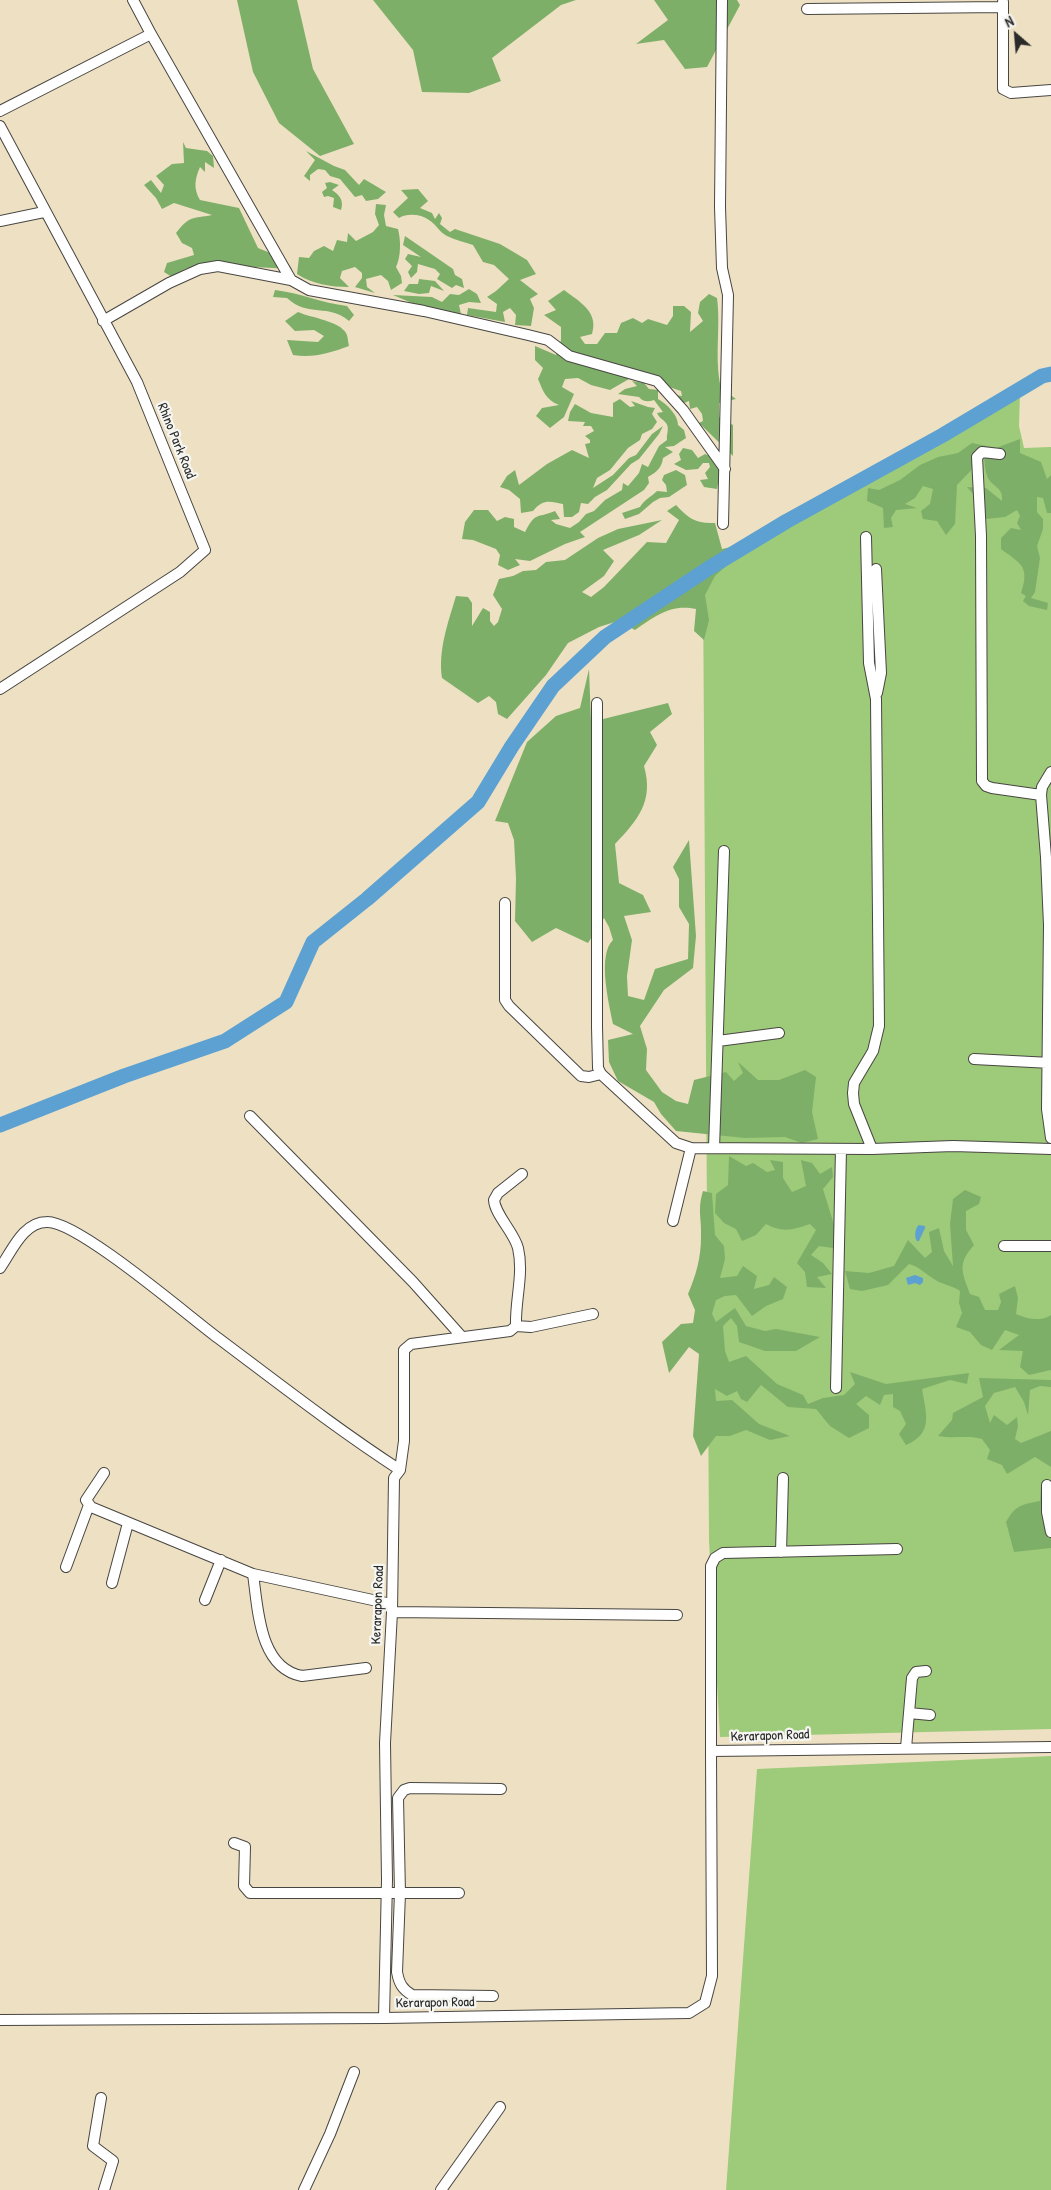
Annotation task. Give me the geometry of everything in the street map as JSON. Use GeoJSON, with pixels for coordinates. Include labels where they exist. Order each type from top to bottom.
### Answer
{"type":"FeatureCollection","features":[{"type":"Feature","properties":{"kind":"street"},"geometry":{"type":"LineString","coordinates":[[133,0],[291,280]]}},
{"type":"Feature","properties":{"kind":"street"},"geometry":{"type":"LineString","coordinates":[[722,0],[720,207],[722,268],[728,295],[723,524]]}},
{"type":"Feature","properties":{"kind":"street"},"geometry":{"type":"LineString","coordinates":[[807,9],[1003,3],[1003,89],[1011,94],[1051,90]]}},
{"type":"Feature","properties":{"kind":"street"},"geometry":{"type":"LineString","coordinates":[[0,111],[151,34]]}},
{"type":"Feature","properties":{"kind":"street","name":"Rhino Park Road"},"geometry":{"type":"LineString","coordinates":[[0,126],[44,212],[137,382],[205,550],[180,572],[0,689]]}},
{"type":"Feature","properties":{"kind":"street"},"geometry":{"type":"LineString","coordinates":[[0,221],[44,212]]}},
{"type":"Feature","properties":{"kind":"street"},"geometry":{"type":"LineString","coordinates":[[103,321],[169,283],[200,269],[218,266],[291,280],[309,290],[424,311],[528,335],[548,340],[569,356],[657,381],[683,410],[725,469]]}},
{"type":"Feature","properties":{"kind":"street"},"geometry":{"type":"LineString","coordinates":[[1000,454],[982,452],[977,458],[980,536],[982,781],[986,786],[992,788],[1040,796]]}},
{"type":"Feature","properties":{"kind":"street"},"geometry":{"type":"LineString","coordinates":[[866,537],[869,663],[876,699],[879,1026],[873,1051],[854,1083],[853,1093],[854,1104],[872,1149]]}},
{"type":"Feature","properties":{"kind":"street"},"geometry":{"type":"LineString","coordinates":[[876,569],[881,673],[876,699]]}},
{"type":"Feature","properties":{"kind":"street"},"geometry":{"type":"LineString","coordinates":[[597,703],[598,1068],[601,1074],[676,1143],[691,1148],[872,1149],[953,1146],[1051,1149]]}},
{"type":"Feature","properties":{"kind":"street"},"geometry":{"type":"LineString","coordinates":[[1051,772],[1042,786],[1040,796],[1048,857],[1049,1063],[1047,1109],[1051,1138]]}},
{"type":"Feature","properties":{"kind":"street"},"geometry":{"type":"LineString","coordinates":[[714,1148],[724,851]]}},
{"type":"Feature","properties":{"kind":"street"},"geometry":{"type":"LineString","coordinates":[[505,903],[506,1000],[509,1006],[581,1076],[589,1077],[601,1074]]}},
{"type":"Feature","properties":{"kind":"street"},"geometry":{"type":"LineString","coordinates":[[718,1041],[779,1033]]}},
{"type":"Feature","properties":{"kind":"street"},"geometry":{"type":"LineString","coordinates":[[974,1058],[1049,1063]]}},
{"type":"Feature","properties":{"kind":"street"},"geometry":{"type":"LineString","coordinates":[[250,1116],[413,1282],[462,1337]]}},
{"type":"Feature","properties":{"kind":"street"},"geometry":{"type":"LineString","coordinates":[[673,1220],[691,1148]]}},
{"type":"Feature","properties":{"kind":"street"},"geometry":{"type":"LineString","coordinates":[[836,1388],[840,1149]]}},
{"type":"Feature","properties":{"kind":"street"},"geometry":{"type":"LineString","coordinates":[[516,1326],[520,1267],[519,1253],[515,1239],[496,1208],[494,1200],[498,1193],[522,1174]]}},
{"type":"Feature","properties":{"kind":"street"},"geometry":{"type":"LineString","coordinates":[[0,1268],[26,1230],[39,1222],[55,1222],[63,1225],[116,1260],[346,1434],[400,1470]]}},
{"type":"Feature","properties":{"kind":"street"},"geometry":{"type":"LineString","coordinates":[[1004,1246],[1051,1246]]}},
{"type":"Feature","properties":{"kind":"street","name":"Kerarapon Road"},"geometry":{"type":"LineString","coordinates":[[593,1314],[531,1327],[516,1326],[510,1331],[411,1344],[404,1350],[404,1441],[400,1470],[394,1478],[392,1608],[385,1743],[386,1892],[384,2018],[689,2013],[701,2006],[708,1997],[712,1976],[711,1751],[1051,1747]]}},
{"type":"Feature","properties":{"kind":"street"},"geometry":{"type":"LineString","coordinates":[[104,1473],[86,1500],[89,1505],[253,1574],[392,1608],[677,1615]]}},
{"type":"Feature","properties":{"kind":"street"},"geometry":{"type":"LineString","coordinates":[[781,1552],[783,1478]]}},
{"type":"Feature","properties":{"kind":"street"},"geometry":{"type":"LineString","coordinates":[[1047,1485],[1047,1512],[1051,1532]]}},
{"type":"Feature","properties":{"kind":"street"},"geometry":{"type":"LineString","coordinates":[[66,1567],[89,1505]]}},
{"type":"Feature","properties":{"kind":"street"},"geometry":{"type":"LineString","coordinates":[[112,1583],[128,1522]]}},
{"type":"Feature","properties":{"kind":"street"},"geometry":{"type":"LineString","coordinates":[[711,1751],[712,1563],[718,1555],[723,1553],[897,1548]]}},
{"type":"Feature","properties":{"kind":"street"},"geometry":{"type":"LineString","coordinates":[[206,1600],[220,1560]]}},
{"type":"Feature","properties":{"kind":"street"},"geometry":{"type":"LineString","coordinates":[[253,1574],[265,1642],[279,1665],[293,1674],[302,1676],[366,1668]]}},
{"type":"Feature","properties":{"kind":"street"},"geometry":{"type":"LineString","coordinates":[[906,1748],[913,1674],[926,1671]]}},
{"type":"Feature","properties":{"kind":"street"},"geometry":{"type":"LineString","coordinates":[[909,1713],[930,1715]]}},
{"type":"Feature","properties":{"kind":"street"},"geometry":{"type":"LineString","coordinates":[[492,1996],[418,1996],[412,1995],[403,1988],[397,1972],[400,1893],[398,1798],[400,1793],[410,1788],[501,1789]]}},
{"type":"Feature","properties":{"kind":"street"},"geometry":{"type":"LineString","coordinates":[[234,1843],[246,1847],[244,1886],[250,1893],[459,1893]]}},
{"type":"Feature","properties":{"kind":"street"},"geometry":{"type":"LineString","coordinates":[[0,2020],[384,2018]]}},
{"type":"Feature","properties":{"kind":"street"},"geometry":{"type":"LineString","coordinates":[[304,2190],[330,2134],[354,2072]]}},
{"type":"Feature","properties":{"kind":"street"},"geometry":{"type":"LineString","coordinates":[[101,2098],[93,2146],[113,2162],[104,2190]]}},
{"type":"Feature","properties":{"kind":"street"},"geometry":{"type":"LineString","coordinates":[[441,2190],[500,2107]]}},
{"type":"Feature","properties":{"kind":"green space"},"geometry":{"type":"Polygon","coordinates":[[[237,0],[297,0],[313,69],[354,144],[320,156],[279,123],[253,72],[237,0]]]}},
{"type":"Feature","properties":{"kind":"green space"},"geometry":{"type":"Polygon","coordinates":[[[373,0],[576,0],[561,5],[492,58],[501,81],[469,93],[422,92],[413,50],[373,0]]]}},
{"type":"Feature","properties":{"kind":"green space"},"geometry":{"type":"Polygon","coordinates":[[[654,0],[737,0],[740,5],[707,67],[685,69],[664,40],[636,44],[668,20],[654,0]]]}},
{"type":"Feature","properties":{"kind":"green space"},"geometry":{"type":"Polygon","coordinates":[[[183,142],[186,148],[207,151],[213,156],[214,168],[205,162],[205,172],[200,167],[197,176],[196,187],[200,200],[239,208],[258,248],[285,259],[292,269],[254,267],[212,261],[185,269],[172,277],[164,272],[167,263],[194,255],[192,248],[182,243],[176,233],[181,227],[188,220],[212,215],[174,203],[162,209],[156,198],[144,185],[151,180],[161,193],[164,185],[156,176],[172,164],[184,163],[183,142]]]}},
{"type":"Feature","properties":{"kind":"green space"},"geometry":{"type":"Polygon","coordinates":[[[306,151],[345,170],[359,185],[364,179],[386,192],[378,199],[366,201],[362,195],[355,197],[340,179],[330,176],[325,170],[318,169],[310,175],[310,181],[304,176],[315,160],[306,151]]]}},
{"type":"Feature","properties":{"kind":"green space"},"geometry":{"type":"Polygon","coordinates":[[[330,182],[339,185],[332,190],[341,198],[341,210],[333,207],[334,198],[324,197],[322,192],[327,188],[325,183],[330,182]]]}},
{"type":"Feature","properties":{"kind":"green space"},"geometry":{"type":"Polygon","coordinates":[[[418,189],[428,201],[420,208],[432,213],[435,219],[439,213],[442,218],[440,224],[450,232],[455,229],[500,244],[527,260],[536,274],[520,280],[538,294],[530,299],[534,308],[531,326],[515,325],[516,315],[510,308],[503,312],[505,322],[467,315],[468,308],[496,312],[497,304],[487,297],[509,279],[494,265],[483,262],[473,245],[447,236],[426,218],[410,215],[399,218],[393,212],[408,198],[401,190],[418,189]]]}},
{"type":"Feature","properties":{"kind":"green space"},"geometry":{"type":"Polygon","coordinates":[[[376,204],[386,205],[384,215],[386,226],[398,229],[400,248],[396,267],[401,276],[402,283],[391,290],[388,281],[381,275],[366,279],[367,287],[375,293],[355,287],[362,278],[362,273],[355,267],[342,271],[340,278],[349,287],[322,284],[297,274],[299,257],[309,258],[314,251],[324,246],[333,251],[337,240],[347,242],[348,233],[356,241],[373,232],[379,225],[375,214],[376,204]]]}},
{"type":"Feature","properties":{"kind":"green space"},"geometry":{"type":"Polygon","coordinates":[[[405,236],[453,269],[455,275],[462,279],[464,288],[456,285],[452,288],[437,279],[440,274],[435,269],[418,264],[417,272],[411,278],[408,272],[412,266],[405,259],[408,254],[421,257],[403,245],[405,236]]]}},
{"type":"Feature","properties":{"kind":"green space"},"geometry":{"type":"Polygon","coordinates":[[[419,279],[435,281],[444,291],[431,286],[429,293],[419,294],[404,291],[409,284],[418,284],[419,279]]]}},
{"type":"Feature","properties":{"kind":"green space"},"geometry":{"type":"Polygon","coordinates":[[[469,289],[477,294],[481,303],[469,302],[459,305],[461,314],[412,303],[393,295],[432,297],[442,302],[450,294],[459,295],[469,289]]]}},
{"type":"Feature","properties":{"kind":"green space"},"geometry":{"type":"Polygon","coordinates":[[[275,290],[347,306],[354,315],[349,321],[334,313],[303,308],[287,298],[273,297],[275,290]]]}},
{"type":"Feature","properties":{"kind":"green space"},"geometry":{"type":"Polygon","coordinates":[[[564,290],[587,308],[593,320],[592,334],[580,337],[585,344],[597,344],[605,333],[617,333],[621,323],[633,318],[642,323],[648,319],[667,325],[673,316],[673,306],[684,306],[691,312],[690,332],[703,321],[698,313],[700,302],[709,294],[717,298],[718,365],[721,388],[736,399],[719,403],[719,417],[733,425],[733,456],[699,423],[703,421],[702,414],[697,407],[690,409],[689,401],[684,403],[676,395],[682,396],[681,391],[666,386],[629,379],[610,390],[591,385],[578,378],[565,379],[562,387],[574,394],[564,417],[550,428],[536,416],[542,408],[559,405],[548,398],[538,379],[543,368],[535,360],[535,346],[556,355],[561,340],[561,327],[544,315],[556,310],[548,301],[564,290]]]}},
{"type":"Feature","properties":{"kind":"green space"},"geometry":{"type":"Polygon","coordinates":[[[298,312],[325,320],[343,329],[348,337],[349,346],[322,354],[308,356],[293,355],[287,340],[318,342],[324,336],[314,330],[295,331],[285,321],[298,312]]]}},
{"type":"Feature","properties":{"kind":"green space"},"geometry":{"type":"Polygon","coordinates":[[[632,381],[644,383],[649,389],[658,390],[658,399],[674,414],[678,425],[684,430],[686,438],[674,446],[665,447],[673,452],[663,458],[659,469],[648,477],[649,483],[644,490],[580,532],[585,537],[565,544],[530,561],[515,559],[520,565],[508,570],[498,565],[500,555],[496,549],[473,540],[462,539],[465,522],[474,510],[488,510],[497,521],[505,517],[514,519],[514,527],[525,532],[534,518],[555,511],[560,519],[551,520],[556,524],[570,528],[586,514],[594,511],[605,500],[622,490],[623,483],[628,486],[639,473],[642,464],[648,467],[659,446],[667,440],[668,429],[666,423],[657,413],[663,412],[654,400],[646,401],[639,397],[618,394],[625,389],[637,386],[632,381]]]}},
{"type":"Feature","properties":{"kind":"green space"},"geometry":{"type":"Polygon","coordinates":[[[1020,392],[1019,426],[1024,448],[1051,447],[1051,1729],[720,1737],[709,1541],[703,580],[710,570],[1020,392]]]}},
{"type":"Feature","properties":{"kind":"green space"},"geometry":{"type":"Polygon","coordinates":[[[620,399],[630,407],[635,406],[631,401],[655,408],[652,414],[657,422],[652,429],[642,434],[640,440],[628,448],[610,470],[597,478],[593,488],[613,475],[629,458],[636,455],[652,434],[663,426],[639,459],[631,464],[607,490],[588,504],[581,503],[579,512],[572,517],[564,517],[563,504],[550,502],[540,504],[533,511],[521,513],[520,499],[509,490],[500,487],[507,476],[515,470],[519,485],[547,464],[572,450],[589,458],[585,444],[590,443],[590,440],[585,436],[594,431],[591,426],[583,426],[585,422],[568,421],[570,412],[575,404],[591,413],[613,417],[613,403],[620,399]]]}},
{"type":"Feature","properties":{"kind":"green space"},"geometry":{"type":"Polygon","coordinates":[[[1020,439],[1020,453],[1041,462],[1047,479],[1051,475],[1051,513],[1047,513],[1043,498],[1037,497],[1037,512],[1043,519],[1043,529],[1037,546],[1040,558],[1035,592],[1031,598],[1048,603],[1047,610],[1029,606],[1023,601],[1026,596],[1021,593],[1024,584],[1022,566],[1001,549],[1001,538],[1011,528],[1021,530],[1017,523],[1020,516],[1017,510],[1005,517],[976,520],[974,495],[967,487],[986,488],[1002,501],[1000,492],[987,476],[984,457],[957,485],[955,524],[946,535],[937,521],[923,519],[921,511],[930,504],[933,489],[923,486],[915,498],[905,504],[917,508],[896,510],[891,518],[893,527],[884,528],[883,508],[867,501],[868,488],[879,490],[900,480],[920,465],[938,457],[958,453],[972,443],[996,448],[1020,439]]]}},
{"type":"Feature","properties":{"kind":"green space"},"geometry":{"type":"Polygon","coordinates":[[[683,448],[692,450],[698,458],[705,454],[714,458],[720,472],[717,489],[704,487],[700,480],[708,479],[705,473],[710,467],[709,463],[703,463],[698,469],[686,470],[674,464],[681,460],[679,454],[683,448]]]}},
{"type":"Feature","properties":{"kind":"green space"},"geometry":{"type":"Polygon","coordinates":[[[676,470],[685,475],[687,485],[669,497],[660,498],[653,502],[639,514],[625,519],[622,513],[640,507],[657,491],[667,492],[666,485],[662,480],[664,475],[676,470]]]}},
{"type":"Feature","properties":{"kind":"green space"},"geometry":{"type":"Polygon","coordinates":[[[676,505],[694,520],[703,523],[715,523],[722,549],[731,547],[726,566],[715,576],[705,595],[709,620],[704,640],[694,631],[696,609],[678,608],[664,612],[635,630],[618,621],[599,627],[568,643],[546,675],[507,719],[498,714],[496,702],[489,696],[478,703],[442,678],[441,657],[447,626],[456,596],[468,597],[472,603],[472,626],[483,608],[490,612],[490,621],[494,626],[498,622],[502,609],[493,595],[499,579],[513,576],[523,571],[536,570],[546,562],[565,560],[598,538],[618,529],[662,520],[639,535],[603,550],[614,561],[604,576],[582,592],[591,597],[604,587],[647,542],[666,543],[679,520],[667,511],[676,505]]]}},
{"type":"Feature","properties":{"kind":"green space"},"geometry":{"type":"Polygon","coordinates":[[[589,669],[591,722],[668,703],[672,714],[650,732],[657,745],[644,766],[647,778],[645,800],[631,827],[615,844],[619,883],[643,895],[651,912],[624,916],[632,940],[627,976],[628,996],[644,1000],[655,969],[688,959],[689,924],[679,907],[679,879],[673,867],[689,840],[696,936],[693,968],[664,990],[640,1026],[647,1049],[646,1070],[662,1092],[676,1101],[688,1104],[694,1080],[726,1072],[734,1081],[743,1073],[738,1062],[758,1080],[779,1080],[805,1070],[816,1077],[812,1112],[818,1139],[802,1143],[785,1137],[745,1138],[676,1131],[661,1114],[654,1102],[618,1081],[609,1062],[608,1040],[633,1034],[613,1024],[607,993],[605,968],[608,947],[613,940],[604,918],[588,943],[556,928],[532,942],[515,921],[516,878],[514,840],[508,823],[495,821],[527,742],[556,716],[580,708],[589,669]]]}},
{"type":"Feature","properties":{"kind":"green space"},"geometry":{"type":"Polygon","coordinates":[[[729,1156],[746,1166],[753,1163],[767,1172],[775,1170],[770,1160],[783,1162],[783,1178],[792,1192],[806,1186],[801,1160],[812,1163],[820,1174],[832,1167],[833,1177],[823,1189],[835,1228],[833,1248],[819,1246],[811,1255],[823,1263],[832,1274],[817,1277],[826,1288],[807,1287],[805,1272],[797,1263],[816,1230],[810,1224],[782,1230],[766,1224],[756,1235],[742,1241],[736,1229],[724,1223],[715,1213],[716,1194],[728,1185],[729,1156]]]}},
{"type":"Feature","properties":{"kind":"green space"},"geometry":{"type":"Polygon","coordinates":[[[965,1190],[981,1197],[979,1204],[966,1211],[966,1230],[974,1245],[963,1263],[963,1274],[970,1294],[979,1297],[985,1310],[998,1310],[1001,1302],[999,1294],[1015,1286],[1018,1298],[1016,1314],[1034,1319],[1051,1315],[1051,1370],[1029,1375],[1020,1367],[1023,1351],[999,1350],[1019,1335],[1005,1330],[992,1350],[981,1345],[970,1332],[956,1327],[962,1313],[959,1303],[960,1291],[937,1281],[913,1265],[909,1264],[888,1285],[862,1291],[850,1289],[845,1271],[869,1273],[894,1266],[908,1240],[925,1258],[932,1252],[929,1232],[939,1228],[944,1251],[953,1266],[950,1224],[953,1199],[965,1190]]]}},
{"type":"Feature","properties":{"kind":"green space"},"geometry":{"type":"Polygon","coordinates":[[[703,1191],[712,1193],[715,1235],[724,1246],[725,1259],[720,1278],[737,1276],[743,1266],[757,1276],[754,1289],[769,1285],[774,1277],[787,1287],[783,1299],[766,1306],[752,1316],[736,1295],[725,1296],[716,1300],[712,1314],[716,1322],[735,1308],[746,1326],[765,1331],[776,1329],[820,1337],[796,1351],[765,1351],[739,1342],[737,1326],[731,1318],[723,1326],[725,1351],[729,1362],[746,1356],[777,1384],[803,1395],[808,1404],[823,1398],[844,1395],[855,1384],[850,1372],[886,1384],[969,1373],[967,1384],[950,1380],[922,1389],[926,1422],[921,1435],[906,1445],[899,1434],[906,1424],[900,1411],[893,1407],[893,1394],[884,1395],[880,1405],[866,1396],[856,1404],[869,1415],[869,1428],[849,1438],[830,1426],[816,1409],[788,1407],[761,1385],[747,1402],[741,1399],[737,1391],[727,1396],[715,1389],[716,1401],[732,1400],[759,1424],[790,1436],[770,1440],[746,1430],[730,1436],[716,1436],[701,1456],[693,1436],[699,1354],[689,1347],[669,1373],[662,1342],[681,1324],[693,1323],[695,1310],[688,1294],[699,1259],[700,1209],[703,1191]]]}},
{"type":"Feature","properties":{"kind":"green space"},"geometry":{"type":"Polygon","coordinates":[[[979,1378],[1051,1380],[1051,1387],[1040,1386],[1030,1390],[1028,1415],[1024,1402],[1015,1387],[994,1393],[985,1406],[990,1423],[994,1415],[1007,1425],[1017,1417],[1018,1426],[1015,1439],[1021,1443],[1051,1431],[1051,1467],[1035,1457],[1007,1474],[1002,1465],[987,1459],[990,1450],[982,1439],[938,1436],[952,1420],[953,1413],[983,1397],[979,1378]]]}},
{"type":"Feature","properties":{"kind":"green space"},"geometry":{"type":"Polygon","coordinates":[[[1051,1482],[1051,1529],[1047,1529],[1048,1538],[1051,1538],[1051,1548],[1014,1552],[1006,1522],[1019,1507],[1040,1501],[1041,1486],[1051,1482]]]}},
{"type":"Feature","properties":{"kind":"green space"},"geometry":{"type":"Polygon","coordinates":[[[1051,1756],[1051,2190],[726,2190],[757,1769],[1051,1756]]]}},
{"type":"Feature","properties":{"kind":"water"},"geometry":{"type":"Polygon","coordinates":[[[919,1225],[925,1226],[925,1228],[919,1241],[917,1241],[915,1233],[919,1225]]]}},
{"type":"Feature","properties":{"kind":"water"},"geometry":{"type":"Polygon","coordinates":[[[915,1275],[923,1278],[923,1282],[920,1285],[915,1283],[908,1285],[906,1278],[915,1275]]]}},
{"type":"Feature","properties":{"kind":"waterway"},"geometry":{"type":"LineString","coordinates":[[0,1125],[124,1076],[225,1041],[286,1002],[313,942],[367,899],[478,802],[512,746],[553,686],[605,637],[709,568],[787,521],[943,435],[1042,376],[1051,374]]}}]}
